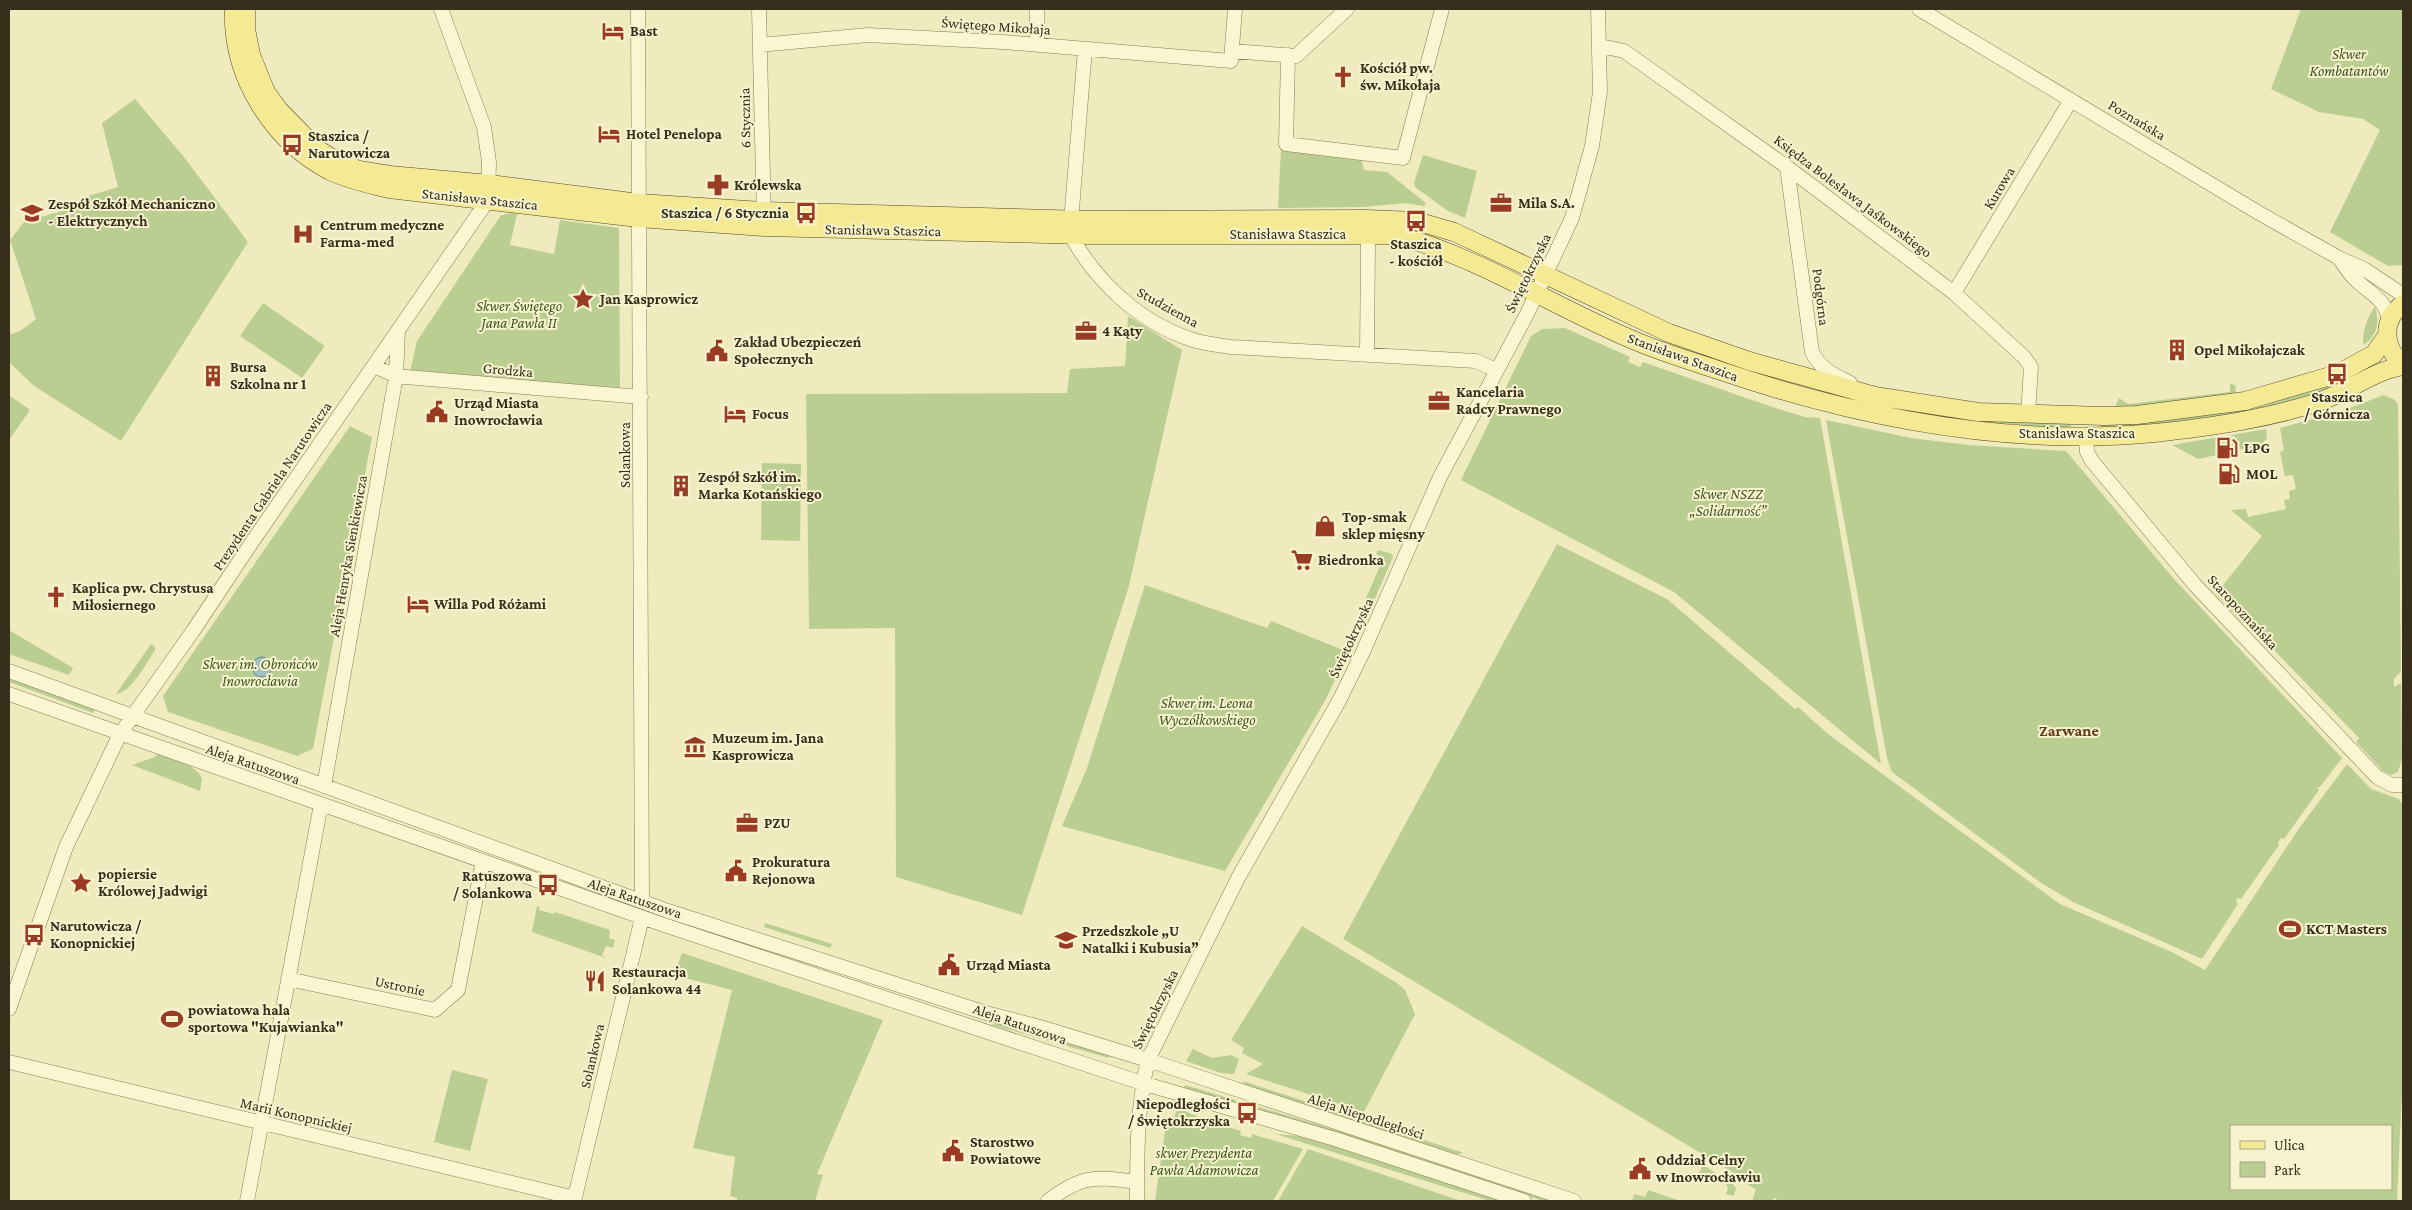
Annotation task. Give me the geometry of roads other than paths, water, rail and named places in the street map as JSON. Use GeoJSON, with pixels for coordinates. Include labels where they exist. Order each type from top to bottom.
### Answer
{"type":"FeatureCollection","features":[{"type":"Feature","properties":{"kind":"main road","name":"Stanisława Staszica"},"geometry":{"type":"LineString","coordinates":[[234,9],[237,49],[252,92],[277,128],[310,159],[331,171],[356,181],[389,189],[489,192]]}},
{"type":"Feature","properties":{"kind":"main road","name":"Stanisława Staszica"},"geometry":{"type":"LineString","coordinates":[[246,9],[246,30],[251,55],[266,92],[295,129],[317,149],[337,161],[359,170],[489,192],[639,211],[764,219],[1396,235],[1446,250],[1637,342],[1820,402],[1869,414],[1944,427],[2021,434],[2086,436],[2153,433],[2253,418],[2319,401],[2348,390],[2384,371],[2403,365]]}},
{"type":"Feature","properties":{"kind":"main road","name":"Stanisława Staszica"},"geometry":{"type":"LineString","coordinates":[[1071,227],[1402,219],[1430,224],[1454,232],[1669,334],[1804,378],[1875,396],[1978,412],[2028,415],[2137,415],[2245,401],[2337,374],[2374,354],[2388,330],[2393,313],[2403,304]]}},
{"type":"Feature","properties":{"kind":"main road"},"geometry":{"type":"LineString","coordinates":[[2388,330],[2389,349],[2403,365]]}},
{"type":"Feature","properties":{"kind":"street"},"geometry":{"type":"LineString","coordinates":[[441,9],[484,127],[489,192]]}},
{"type":"Feature","properties":{"kind":"street","name":"Solankowa"},"geometry":{"type":"LineString","coordinates":[[638,9],[642,901]]}},
{"type":"Feature","properties":{"kind":"street","name":"6 Stycznia"},"geometry":{"type":"LineString","coordinates":[[759,9],[764,219]]}},
{"type":"Feature","properties":{"kind":"street"},"geometry":{"type":"LineString","coordinates":[[1037,9],[1037,45]]}},
{"type":"Feature","properties":{"kind":"street"},"geometry":{"type":"LineString","coordinates":[[1231,56],[1235,9]]}},
{"type":"Feature","properties":{"kind":"street"},"geometry":{"type":"LineString","coordinates":[[1347,9],[1296,56],[1288,55],[1286,144],[1403,158],[1442,9]]}},
{"type":"Feature","properties":{"kind":"street","name":"Świętokrzyska"},"geometry":{"type":"LineString","coordinates":[[1137,1201],[1142,1082],[1148,1060],[1238,878],[1339,701],[1362,654],[1440,477],[1537,294],[1572,218],[1592,146],[1600,92],[1598,9]]}},
{"type":"Feature","properties":{"kind":"street","name":"Poznańska"},"geometry":{"type":"LineString","coordinates":[[1919,9],[2233,198],[2339,258],[2364,269],[2403,296]]}},
{"type":"Feature","properties":{"kind":"street","name":"Świętego Mikołaja"},"geometry":{"type":"LineString","coordinates":[[760,45],[868,35],[1231,56],[1288,55]]}},
{"type":"Feature","properties":{"kind":"street","name":"Księdza Bolesława Jaśkowskiego"},"geometry":{"type":"LineString","coordinates":[[1600,46],[1624,51],[1787,167],[1954,293],[2024,357],[2031,367],[2028,415]]}},
{"type":"Feature","properties":{"kind":"street"},"geometry":{"type":"LineString","coordinates":[[1071,227],[1085,49]]}},
{"type":"Feature","properties":{"kind":"street","name":"Kurowa"},"geometry":{"type":"LineString","coordinates":[[1954,293],[2071,100]]}},
{"type":"Feature","properties":{"kind":"street","name":"Podgórna"},"geometry":{"type":"LineString","coordinates":[[1787,167],[1812,352],[1818,365],[1826,372],[1875,396]]}},
{"type":"Feature","properties":{"kind":"street","name":"Prezydenta Gabriela Narutowicza"},"geometry":{"type":"LineString","coordinates":[[9,1009],[66,846],[120,734],[398,331],[489,192]]}},
{"type":"Feature","properties":{"kind":"street","name":"Studzienna"},"geometry":{"type":"LineString","coordinates":[[1071,227],[1078,250],[1109,287],[1130,307],[1179,335],[1195,341],[1231,347],[1476,361],[1496,370]]}},
{"type":"Feature","properties":{"kind":"street"},"geometry":{"type":"LineString","coordinates":[[1366,355],[1368,243]]}},
{"type":"Feature","properties":{"kind":"street","name":"Poznańska"},"geometry":{"type":"LineString","coordinates":[[2339,258],[2354,278],[2384,304],[2389,312],[2388,330]]}},
{"type":"Feature","properties":{"kind":"street","name":"Aleja Henryka Sienkiewicza"},"geometry":{"type":"LineString","coordinates":[[324,786],[396,376],[398,331]]}},
{"type":"Feature","properties":{"kind":"street","name":"Grodzka"},"geometry":{"type":"LineString","coordinates":[[374,366],[396,376],[641,397]]}},
{"type":"Feature","properties":{"kind":"street","name":"Staropoznańska"},"geometry":{"type":"LineString","coordinates":[[2086,436],[2087,452],[2092,461],[2195,584],[2377,777],[2392,785],[2403,785]]}},
{"type":"Feature","properties":{"kind":"street","name":"Aleja Ratuszowa"},"geometry":{"type":"LineString","coordinates":[[9,671],[642,901],[986,1013],[1040,1027],[1148,1060]]}},
{"type":"Feature","properties":{"kind":"street","name":"Aleja Ratuszowa"},"geometry":{"type":"LineString","coordinates":[[9,694],[642,918],[1142,1082]]}},
{"type":"Feature","properties":{"kind":"street"},"geometry":{"type":"LineString","coordinates":[[247,1201],[321,804]]}},
{"type":"Feature","properties":{"kind":"street","name":"Ustronie"},"geometry":{"type":"LineString","coordinates":[[288,979],[435,1010],[458,990],[483,862]]}},
{"type":"Feature","properties":{"kind":"street","name":"Solankowa"},"geometry":{"type":"LineString","coordinates":[[575,1200],[642,918]]}},
{"type":"Feature","properties":{"kind":"street"},"geometry":{"type":"LineString","coordinates":[[982,1028],[986,1013]]}},
{"type":"Feature","properties":{"kind":"street","name":"Aleja Niepodległości"},"geometry":{"type":"LineString","coordinates":[[1148,1060],[1574,1201]]}},
{"type":"Feature","properties":{"kind":"street","name":"Marii Konopnickiej"},"geometry":{"type":"LineString","coordinates":[[9,1062],[575,1200]]}},
{"type":"Feature","properties":{"kind":"street"},"geometry":{"type":"LineString","coordinates":[[1142,1082],[1335,1139],[1524,1201]]}},
{"type":"Feature","properties":{"kind":"street"},"geometry":{"type":"LineString","coordinates":[[1048,1201],[1075,1183],[1089,1178],[1137,1182]]}},
{"type":"Feature","properties":{"kind":"water"},"geometry":{"type":"Polygon","coordinates":[[[262,657],[269,660],[272,667],[269,674],[262,677],[255,674],[252,667],[255,660],[262,657]]]}},
{"type":"Feature","properties":{"kind":"place","name":"Bast"},"geometry":{"type":"Point","coordinates":[613,31]}},
{"type":"Feature","properties":{"kind":"place","name":"Kościół pw. św. Mikołaja"},"geometry":{"type":"Point","coordinates":[1343,77]}},
{"type":"Feature","properties":{"kind":"place","name":"Hotel Penelopa"},"geometry":{"type":"Point","coordinates":[609,134]}},
{"type":"Feature","properties":{"kind":"place","name":"Staszica / Narutowicza"},"geometry":{"type":"Point","coordinates":[292,145]}},
{"type":"Feature","properties":{"kind":"place","name":"Królewska"},"geometry":{"type":"Point","coordinates":[718,185]}},
{"type":"Feature","properties":{"kind":"place","name":"Mila S.A."},"geometry":{"type":"Point","coordinates":[1501,203]}},
{"type":"Feature","properties":{"kind":"place","name":"Zespół Szkół Mechaniczno - Elektrycznych"},"geometry":{"type":"Point","coordinates":[32,213]}},
{"type":"Feature","properties":{"kind":"place","name":"Staszica / 6 Stycznia"},"geometry":{"type":"Point","coordinates":[806,213]}},
{"type":"Feature","properties":{"kind":"place","name":"Staszica - kościół"},"geometry":{"type":"Point","coordinates":[1416,221]}},
{"type":"Feature","properties":{"kind":"place","name":"Centrum medyczne Farma-med"},"geometry":{"type":"Point","coordinates":[303,234]}},
{"type":"Feature","properties":{"kind":"place","name":"Jan Kasprowicz"},"geometry":{"type":"Point","coordinates":[583,299]}},
{"type":"Feature","properties":{"kind":"place","name":"4 Kąty"},"geometry":{"type":"Point","coordinates":[1086,331]}},
{"type":"Feature","properties":{"kind":"place","name":"Opel Mikołajczak"},"geometry":{"type":"Point","coordinates":[2177,350]}},
{"type":"Feature","properties":{"kind":"place","name":"Zakład Ubezpieczeń Społecznych"},"geometry":{"type":"Point","coordinates":[717,351]}},
{"type":"Feature","properties":{"kind":"place","name":"Staszica / Górnicza"},"geometry":{"type":"Point","coordinates":[2337,374]}},
{"type":"Feature","properties":{"kind":"place","name":"Bursa Szkolna nr 1"},"geometry":{"type":"Point","coordinates":[213,376]}},
{"type":"Feature","properties":{"kind":"place","name":"Kancelaria Radcy Prawnego"},"geometry":{"type":"Point","coordinates":[1439,401]}},
{"type":"Feature","properties":{"kind":"place","name":"Urząd Miasta Inowrocławia"},"geometry":{"type":"Point","coordinates":[437,412]}},
{"type":"Feature","properties":{"kind":"place","name":"Focus"},"geometry":{"type":"Point","coordinates":[735,414]}},
{"type":"Feature","properties":{"kind":"place","name":"LPG"},"geometry":{"type":"Point","coordinates":[2227,448]}},
{"type":"Feature","properties":{"kind":"place","name":"MOL"},"geometry":{"type":"Point","coordinates":[2229,474]}},
{"type":"Feature","properties":{"kind":"place","name":"Zespół Szkół im. Marka Kotańskiego"},"geometry":{"type":"Point","coordinates":[681,486]}},
{"type":"Feature","properties":{"kind":"place","name":"Top-smak sklep mięsny"},"geometry":{"type":"Point","coordinates":[1325,526]}},
{"type":"Feature","properties":{"kind":"place","name":"Biedronka"},"geometry":{"type":"Point","coordinates":[1302,560]}},
{"type":"Feature","properties":{"kind":"place","name":"Kaplica pw. Chrystusa Miłosiernego"},"geometry":{"type":"Point","coordinates":[56,597]}},
{"type":"Feature","properties":{"kind":"place","name":"Willa Pod Różami"},"geometry":{"type":"Point","coordinates":[418,604]}},
{"type":"Feature","properties":{"kind":"place","name":"Muzeum im. Jana Kasprowicza"},"geometry":{"type":"Point","coordinates":[695,747]}},
{"type":"Feature","properties":{"kind":"place","name":"PZU"},"geometry":{"type":"Point","coordinates":[747,823]}},
{"type":"Feature","properties":{"kind":"place","name":"Prokuratura Rejonowa"},"geometry":{"type":"Point","coordinates":[736,871]}},
{"type":"Feature","properties":{"kind":"place","name":"popiersie Królowej Jadwigi"},"geometry":{"type":"Point","coordinates":[81,883]}},
{"type":"Feature","properties":{"kind":"place","name":"Ratuszowa / Solankowa"},"geometry":{"type":"Point","coordinates":[548,885]}},
{"type":"Feature","properties":{"kind":"place","name":"KCT Masters"},"geometry":{"type":"Point","coordinates":[2290,929]}},
{"type":"Feature","properties":{"kind":"place","name":"Narutowicza / Konopnickiej"},"geometry":{"type":"Point","coordinates":[34,935]}},
{"type":"Feature","properties":{"kind":"place","name":"Przedszkole „U Natalki i Kubusia”"},"geometry":{"type":"Point","coordinates":[1066,940]}},
{"type":"Feature","properties":{"kind":"place","name":"Urząd Miasta"},"geometry":{"type":"Point","coordinates":[949,965]}},
{"type":"Feature","properties":{"kind":"place","name":"Restauracja Solankowa 44"},"geometry":{"type":"Point","coordinates":[595,981]}},
{"type":"Feature","properties":{"kind":"place","name":"powiatowa hala sportowa \"Kujawianka\""},"geometry":{"type":"Point","coordinates":[172,1019]}},
{"type":"Feature","properties":{"kind":"place","name":"Niepodległości / Świętokrzyska"},"geometry":{"type":"Point","coordinates":[1247,1113]}},
{"type":"Feature","properties":{"kind":"place","name":"Starostwo Powiatowe"},"geometry":{"type":"Point","coordinates":[953,1151]}},
{"type":"Feature","properties":{"kind":"place","name":"Oddział Celny w Inowrocławiu"},"geometry":{"type":"Point","coordinates":[1640,1169]}},
{"type":"Feature","properties":{"kind":"district","name":"Zarwane"},"geometry":{"type":"Point","coordinates":[2069,730]}},
{"type":"Feature","properties":{"kind":"park label","name":"Skwer Kombatantów"},"geometry":{"type":"Point","coordinates":[2349,62]}},
{"type":"Feature","properties":{"kind":"park label","name":"Skwer Świętego Jana Pawła II"},"geometry":{"type":"Point","coordinates":[519,314]}},
{"type":"Feature","properties":{"kind":"park label","name":"Skwer NSZZ „Solidarność”"},"geometry":{"type":"Point","coordinates":[1728,502]}},
{"type":"Feature","properties":{"kind":"park label","name":"Skwer im. Obrońców Inowrocławia"},"geometry":{"type":"Point","coordinates":[260,672]}},
{"type":"Feature","properties":{"kind":"park label","name":"Skwer im. Leona Wyczółkowskiego"},"geometry":{"type":"Point","coordinates":[1207,712]}},
{"type":"Feature","properties":{"kind":"park label","name":"skwer Prezydenta Pawła Adamowicza"},"geometry":{"type":"Point","coordinates":[1204,1162]}}]}
